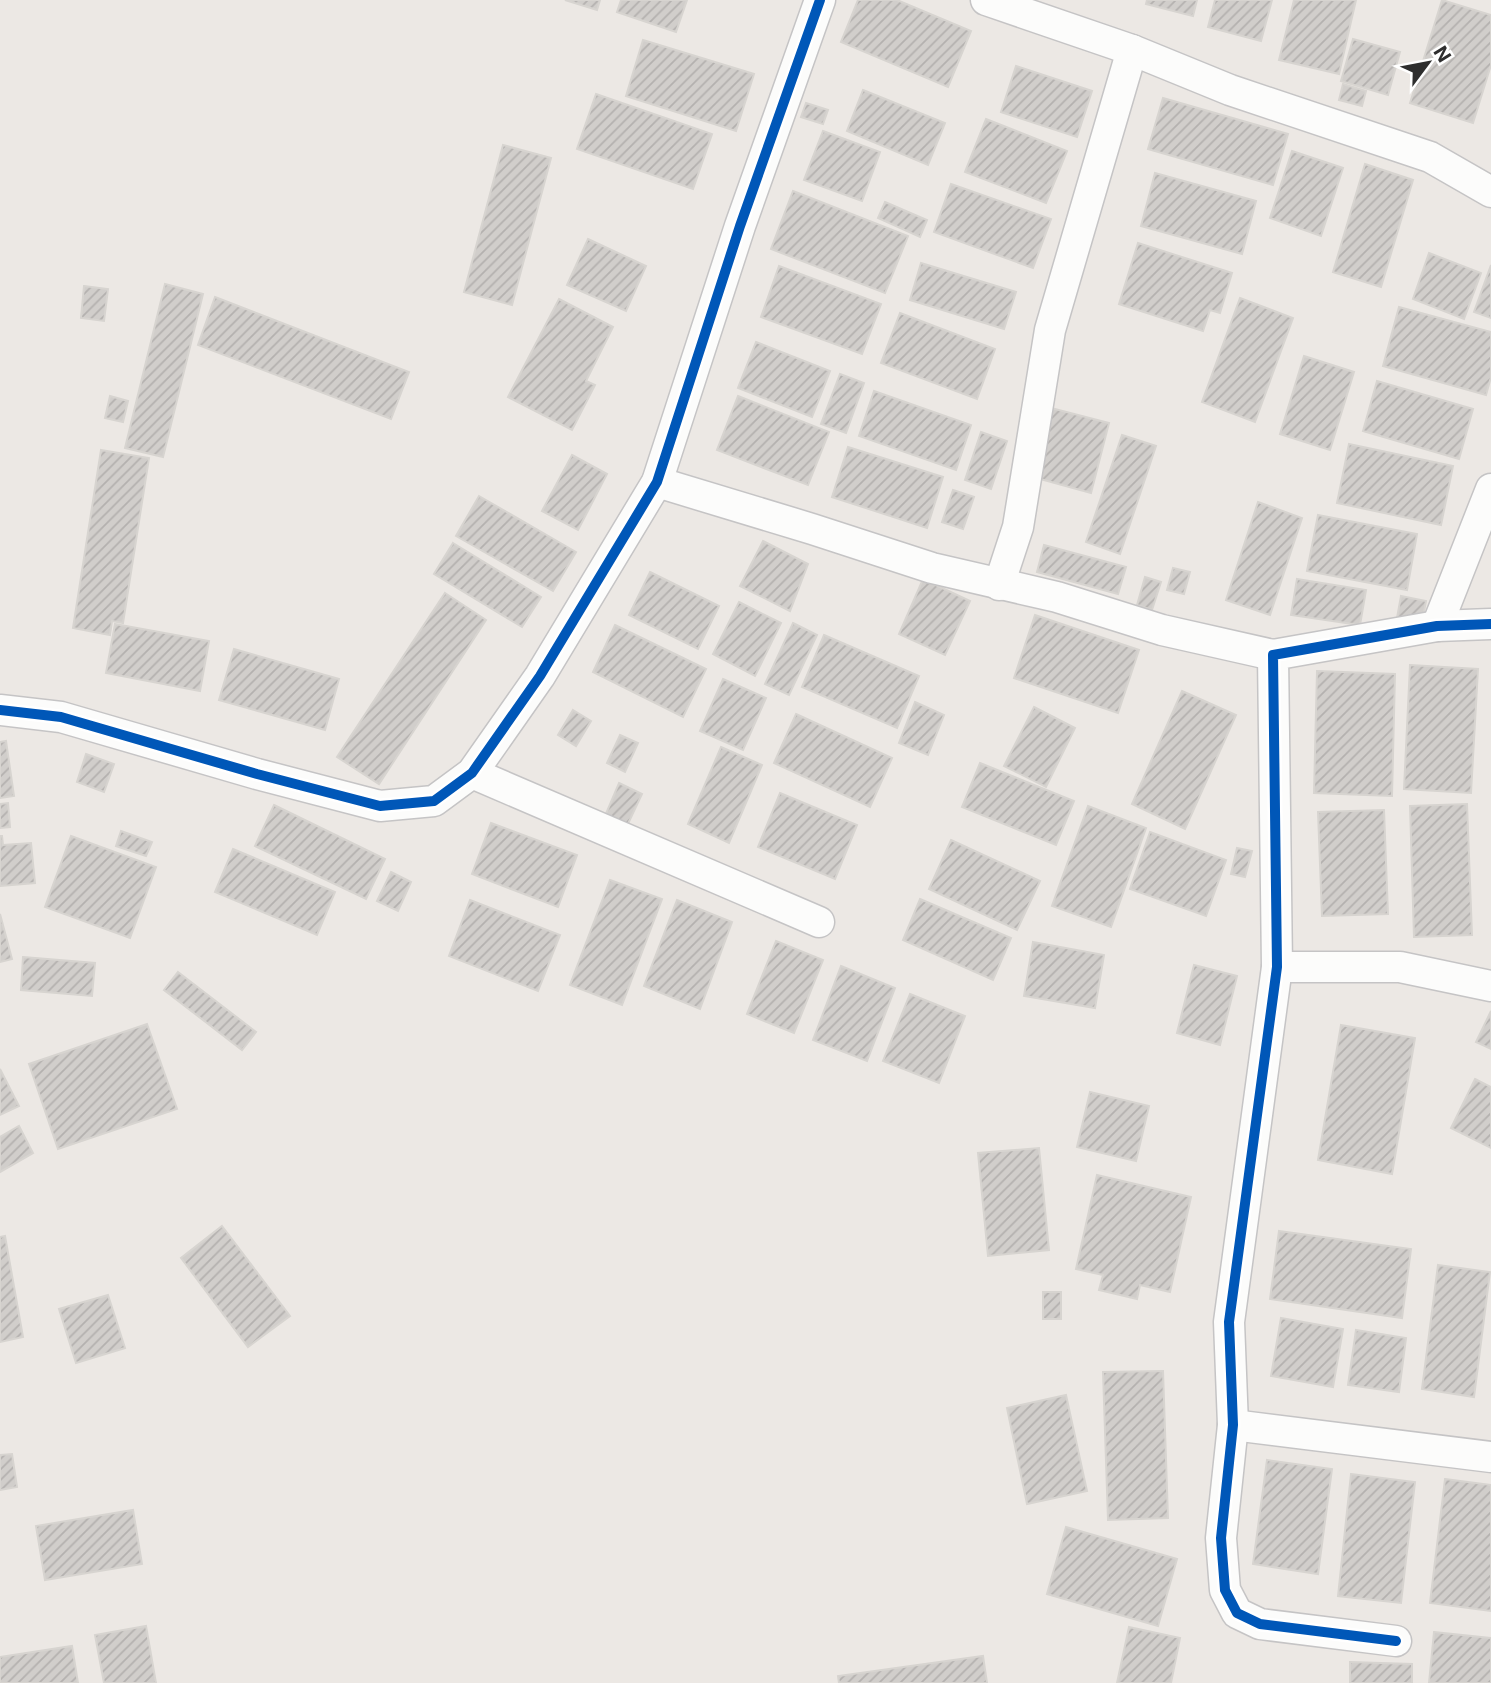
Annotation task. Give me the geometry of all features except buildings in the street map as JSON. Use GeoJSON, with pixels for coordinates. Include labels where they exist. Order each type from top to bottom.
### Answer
{"type":"FeatureCollection","features":[{"type":"Feature","properties":{"kind":"street"},"geometry":{"type":"LineString","coordinates":[[0,710],[61,717],[257,774],[380,806],[434,802],[472,773],[540,676],[657,482],[740,226],[820,0]]}},
{"type":"Feature","properties":{"kind":"street"},"geometry":{"type":"LineString","coordinates":[[986,0],[1132,50],[1230,90],[1430,157],[1491,192]]}},
{"type":"Feature","properties":{"kind":"street"},"geometry":{"type":"LineString","coordinates":[[999,585],[1018,527],[1050,330],[1132,50]]}},
{"type":"Feature","properties":{"kind":"street"},"geometry":{"type":"LineString","coordinates":[[657,482],[812,528],[932,568],[1056,597],[1162,630],[1273,655],[1437,626],[1491,624]]}},
{"type":"Feature","properties":{"kind":"street"},"geometry":{"type":"LineString","coordinates":[[1437,626],[1491,489]]}},
{"type":"Feature","properties":{"kind":"street"},"geometry":{"type":"LineString","coordinates":[[1273,655],[1277,967],[1229,1322],[1233,1425],[1221,1538],[1225,1590],[1237,1613],[1260,1624],[1396,1641]]}},
{"type":"Feature","properties":{"kind":"street"},"geometry":{"type":"LineString","coordinates":[[472,773],[820,922]]}},
{"type":"Feature","properties":{"kind":"street"},"geometry":{"type":"LineString","coordinates":[[1277,967],[1400,967],[1491,986]]}},
{"type":"Feature","properties":{"kind":"street"},"geometry":{"type":"LineString","coordinates":[[1233,1425],[1491,1457]]}},
{"type":"Feature","properties":{"kind":"cycle path"},"geometry":{"type":"LineString","coordinates":[[0,710],[61,717],[257,774],[380,806],[434,801],[472,773],[540,676],[657,482],[740,226],[820,0]]}},
{"type":"Feature","properties":{"kind":"cycle path"},"geometry":{"type":"LineString","coordinates":[[1396,1641],[1260,1624],[1237,1613],[1225,1590],[1221,1538],[1233,1425],[1229,1322],[1277,967],[1273,655],[1437,626],[1491,624]]}}]}
